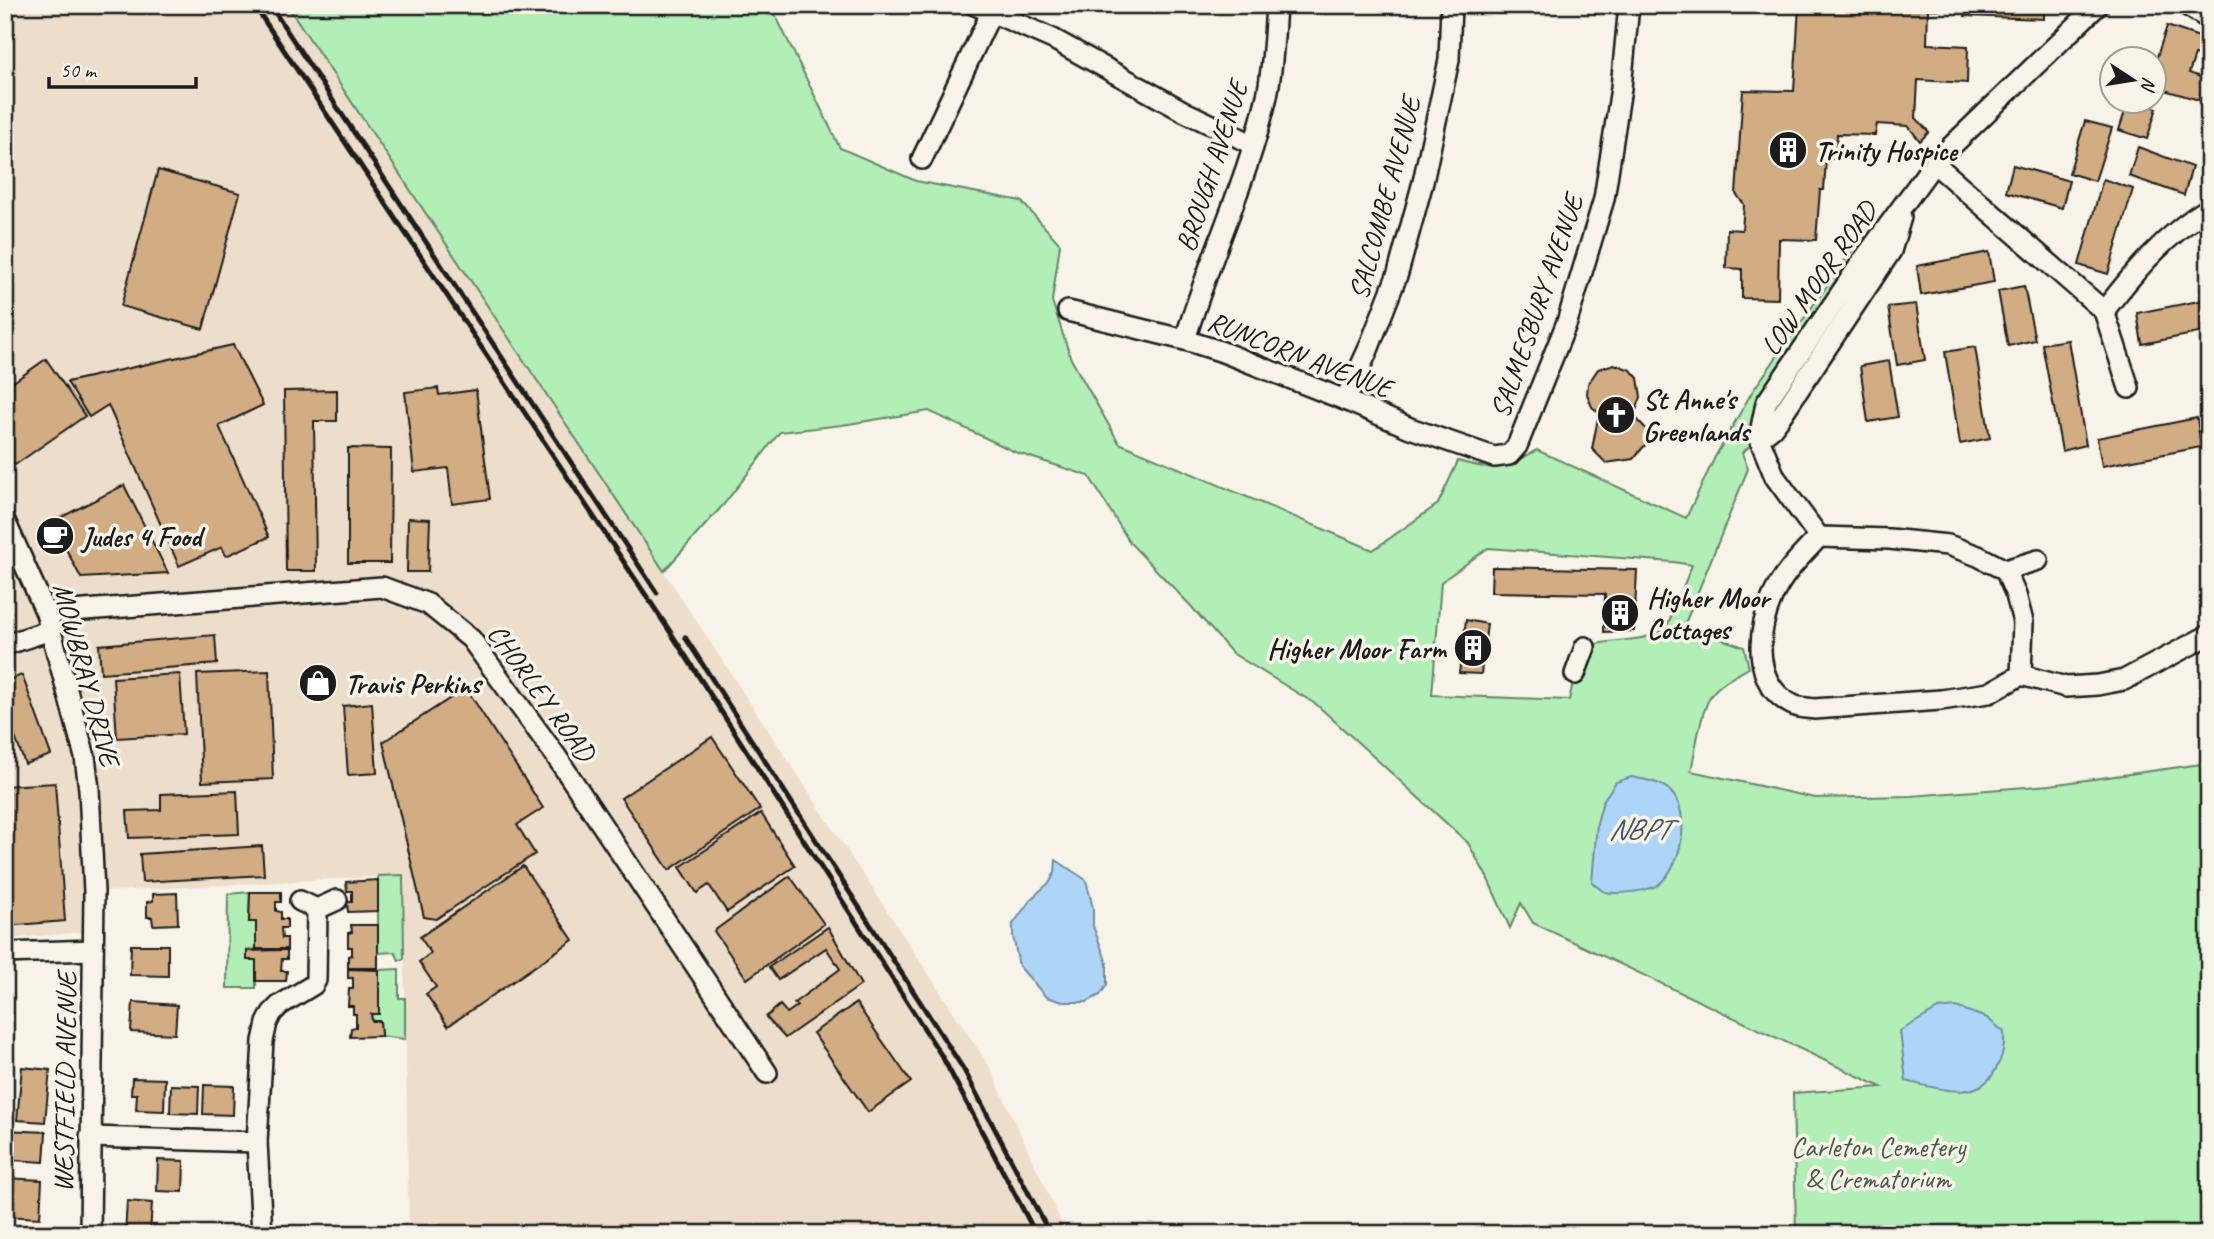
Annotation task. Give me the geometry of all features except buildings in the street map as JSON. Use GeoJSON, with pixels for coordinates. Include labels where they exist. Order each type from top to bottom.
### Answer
{"type":"FeatureCollection","features":[{"type":"Feature","properties":{"kind":"street","name":"BROUGH AVENUE"},"geometry":{"type":"LineString","coordinates":[[1185,340],[1196,301],[1241,183],[1267,96],[1276,5]]}},
{"type":"Feature","properties":{"kind":"street","name":"SALCOMBE AVENUE"},"geometry":{"type":"LineString","coordinates":[[1345,400],[1398,274],[1423,182],[1449,60],[1451,5]]}},
{"type":"Feature","properties":{"kind":"street","name":"SALMESBURY AVENUE"},"geometry":{"type":"LineString","coordinates":[[1509,455],[1517,446],[1567,322],[1604,199],[1621,88],[1629,5]]}},
{"type":"Feature","properties":{"kind":"street","name":"LOW MOOR ROAD"},"geometry":{"type":"LineString","coordinates":[[1819,537],[1775,478],[1759,438],[1766,403],[1934,163],[2098,5]]}},
{"type":"Feature","properties":{"kind":"street"},"geometry":{"type":"LineString","coordinates":[[2186,5],[2209,19]]}},
{"type":"Feature","properties":{"kind":"street"},"geometry":{"type":"LineString","coordinates":[[922,160],[985,8],[1053,39],[1185,112],[1252,144]]}},
{"type":"Feature","properties":{"kind":"street"},"geometry":{"type":"LineString","coordinates":[[1934,163],[2104,311],[2129,388]]}},
{"type":"Feature","properties":{"kind":"street"},"geometry":{"type":"LineString","coordinates":[[2104,311],[2139,266],[2189,220],[2209,208]]}},
{"type":"Feature","properties":{"kind":"street","name":"RUNCORN AVENUE"},"geometry":{"type":"LineString","coordinates":[[1068,311],[1185,340],[1345,400],[1410,428],[1494,457],[1509,455]]}},
{"type":"Feature","properties":{"kind":"street","name":"MOWBRAY DRIVE"},"geometry":{"type":"LineString","coordinates":[[5,521],[49,621],[85,757],[93,856],[93,940]]}},
{"type":"Feature","properties":{"kind":"street"},"geometry":{"type":"LineString","coordinates":[[2021,675],[2023,622],[2005,570],[1948,545],[1889,539],[1819,537],[1792,565],[1772,598],[1762,636],[1760,656],[1766,677],[1775,692],[1794,705],[1814,709],[1941,700],[1989,693],[2021,675],[2066,687],[2124,680],[2209,635]]}},
{"type":"Feature","properties":{"kind":"street"},"geometry":{"type":"LineString","coordinates":[[2005,570],[2038,560]]}},
{"type":"Feature","properties":{"kind":"street","name":"CHORLEY ROAD"},"geometry":{"type":"LineString","coordinates":[[5,645],[49,621],[382,587],[428,604],[471,639],[548,745],[767,1073]]}},
{"type":"Feature","properties":{"kind":"street"},"geometry":{"type":"LineString","coordinates":[[1575,674],[1585,647]]}},
{"type":"Feature","properties":{"kind":"street"},"geometry":{"type":"LineString","coordinates":[[262,1234],[257,1142],[260,1067],[267,1023],[280,1005],[313,985],[316,980],[309,905],[337,900]]}},
{"type":"Feature","properties":{"kind":"street"},"geometry":{"type":"LineString","coordinates":[[5,953],[93,940]]}},
{"type":"Feature","properties":{"kind":"street","name":"WESTFIELD AVENUE"},"geometry":{"type":"LineString","coordinates":[[90,1234],[93,940]]}},
{"type":"Feature","properties":{"kind":"street"},"geometry":{"type":"LineString","coordinates":[[90,1137],[257,1142]]}},
{"type":"Feature","properties":{"kind":"shaded area"},"geometry":{"type":"Polygon","coordinates":[[[5,5],[287,5],[464,268],[989,1066],[1067,1234],[409,1234],[403,875],[95,892],[94,931],[5,939],[5,5]]]}},
{"type":"Feature","properties":{"kind":"green space","name":"Carleton Cemetery & Crematorium"},"geometry":{"type":"Polygon","coordinates":[[[287,5],[736,5],[776,16],[840,148],[916,181],[1021,201],[1060,244],[1052,301],[1071,359],[1119,443],[1373,550],[1438,504],[1458,461],[1482,467],[1499,467],[1537,450],[1686,518],[1715,457],[1752,392],[1862,236],[1874,245],[1766,403],[1759,438],[1742,453],[1748,469],[1684,626],[1744,647],[1749,668],[1719,686],[1708,701],[1691,771],[1815,798],[1911,796],[2050,785],[2209,763],[2209,1234],[1796,1234],[1793,1093],[1881,1087],[1533,923],[1521,903],[1510,928],[1468,843],[1317,705],[1232,653],[1130,543],[1089,476],[1015,452],[929,411],[780,432],[724,504],[664,571],[287,5]],[[1488,548],[1441,582],[1432,695],[1569,700],[1585,647],[1645,637],[1666,629],[1692,565],[1488,548]]]}},
{"type":"Feature","properties":{"kind":"green space"},"geometry":{"type":"Polygon","coordinates":[[[403,875],[404,959],[399,960],[395,952],[378,953],[378,876],[403,875]]]}},
{"type":"Feature","properties":{"kind":"green space"},"geometry":{"type":"Polygon","coordinates":[[[250,892],[249,921],[256,922],[256,949],[247,950],[247,959],[256,960],[256,988],[227,988],[228,894],[250,892]]]}},
{"type":"Feature","properties":{"kind":"green space"},"geometry":{"type":"Polygon","coordinates":[[[399,969],[399,998],[405,998],[405,1039],[381,1036],[380,1021],[372,1021],[371,1014],[379,1013],[379,970],[399,969]]]}},
{"type":"Feature","properties":{"kind":"water","name":"NBPT"},"geometry":{"type":"Polygon","coordinates":[[[1631,777],[1658,783],[1671,792],[1681,814],[1681,840],[1673,866],[1658,885],[1632,892],[1605,892],[1592,882],[1597,823],[1603,801],[1616,782],[1631,777]]]}},
{"type":"Feature","properties":{"kind":"water"},"geometry":{"type":"Polygon","coordinates":[[[1056,860],[1086,880],[1093,908],[1093,926],[1107,963],[1107,985],[1100,995],[1087,1002],[1063,1002],[1046,997],[1019,966],[1013,924],[1032,898],[1050,882],[1055,872],[1056,860]]]}},
{"type":"Feature","properties":{"kind":"water"},"geometry":{"type":"Polygon","coordinates":[[[1956,1007],[1987,1018],[2004,1032],[2003,1051],[1996,1069],[1979,1087],[1968,1090],[1943,1090],[1906,1081],[1900,1031],[1938,1009],[1956,1007]]]}},
{"type":"Feature","properties":{"kind":"railway"},"geometry":{"type":"LineString","coordinates":[[254,5],[669,630],[943,1058],[1036,1234]]}},
{"type":"Feature","properties":{"kind":"railway"},"geometry":{"type":"LineString","coordinates":[[270,5],[657,593]]}},
{"type":"Feature","properties":{"kind":"railway"},"geometry":{"type":"LineString","coordinates":[[685,637],[964,1070],[1050,1234]]}},
{"type":"Feature","properties":{"kind":"place","name":"Trinity Hospice"},"geometry":{"type":"Point","coordinates":[1788,150]}},
{"type":"Feature","properties":{"kind":"place","name":"St Anne's Greenlands"},"geometry":{"type":"Point","coordinates":[1616,415]}},
{"type":"Feature","properties":{"kind":"place","name":"Judes 4 Food"},"geometry":{"type":"Point","coordinates":[55,536]}},
{"type":"Feature","properties":{"kind":"place","name":"Higher Moor Cottages"},"geometry":{"type":"Point","coordinates":[1620,613]}},
{"type":"Feature","properties":{"kind":"place","name":"Higher Moor Farm"},"geometry":{"type":"Point","coordinates":[1473,648]}},
{"type":"Feature","properties":{"kind":"place","name":"Travis Perkins"},"geometry":{"type":"Point","coordinates":[318,683]}}]}
